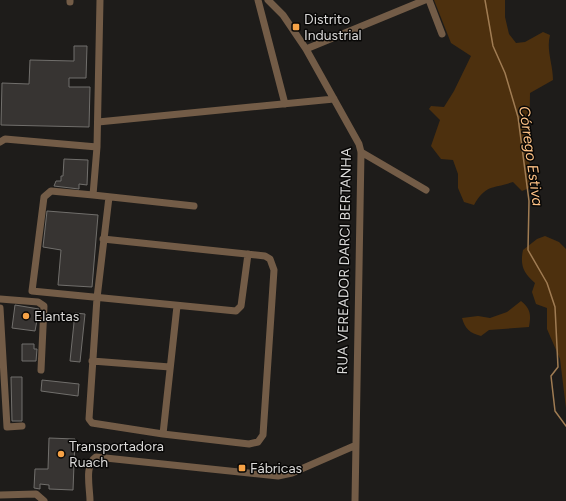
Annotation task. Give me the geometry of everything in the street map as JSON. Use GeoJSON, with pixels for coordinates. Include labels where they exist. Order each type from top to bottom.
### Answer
{"type":"FeatureCollection","features":[{"type":"Feature","properties":{"kind":"street"},"geometry":{"type":"LineString","coordinates":[[93,195],[98,122],[100,0]]}},
{"type":"Feature","properties":{"kind":"street"},"geometry":{"type":"LineString","coordinates":[[306,49],[425,0]]}},
{"type":"Feature","properties":{"kind":"street"},"geometry":{"type":"LineString","coordinates":[[429,0],[442,34]]}},
{"type":"Feature","properties":{"kind":"street"},"geometry":{"type":"LineString","coordinates":[[271,1],[259,3],[286,104]]}},
{"type":"Feature","properties":{"kind":"street","name":"RUA VEREADOR DARCI BERTANHA"},"geometry":{"type":"LineString","coordinates":[[271,1],[283,15],[306,49],[356,136],[361,152],[354,446],[355,501]]}},
{"type":"Feature","properties":{"kind":"street"},"geometry":{"type":"LineString","coordinates":[[98,122],[334,99]]}},
{"type":"Feature","properties":{"kind":"street"},"geometry":{"type":"LineString","coordinates":[[1,141],[97,147]]}},
{"type":"Feature","properties":{"kind":"street"},"geometry":{"type":"LineString","coordinates":[[361,152],[426,190]]}},
{"type":"Feature","properties":{"kind":"street"},"geometry":{"type":"LineString","coordinates":[[194,206],[50,191],[44,197],[32,291],[231,312],[238,310],[241,306],[248,254]]}},
{"type":"Feature","properties":{"kind":"street"},"geometry":{"type":"LineString","coordinates":[[104,239],[265,256],[270,259],[274,270],[261,439],[253,444],[163,434],[90,422],[88,416],[97,298],[104,239],[109,197]]}},
{"type":"Feature","properties":{"kind":"street"},"geometry":{"type":"LineString","coordinates":[[0,299],[38,302],[44,306],[41,370]]}},
{"type":"Feature","properties":{"kind":"street"},"geometry":{"type":"LineString","coordinates":[[163,434],[177,306]]}},
{"type":"Feature","properties":{"kind":"street"},"geometry":{"type":"LineString","coordinates":[[0,308],[7,427],[22,426]]}},
{"type":"Feature","properties":{"kind":"street"},"geometry":{"type":"LineString","coordinates":[[92,360],[170,367]]}},
{"type":"Feature","properties":{"kind":"street"},"geometry":{"type":"LineString","coordinates":[[90,501],[89,467],[92,460],[96,457],[103,456],[278,476],[292,473],[354,446]]}},
{"type":"Feature","properties":{"kind":"street"},"geometry":{"type":"LineString","coordinates":[[0,495],[36,494],[44,501]]}},
{"type":"Feature","properties":{"kind":"shaded area"},"geometry":{"type":"Polygon","coordinates":[[[434,0],[505,0],[505,17],[509,34],[516,43],[525,42],[543,32],[550,35],[549,52],[553,80],[530,93],[529,159],[532,187],[522,191],[513,182],[486,190],[478,198],[474,205],[464,202],[458,188],[458,174],[453,160],[441,159],[431,146],[440,120],[429,109],[431,106],[444,107],[454,91],[471,56],[451,43],[434,0]]]}},
{"type":"Feature","properties":{"kind":"shaded area"},"geometry":{"type":"Polygon","coordinates":[[[545,236],[559,242],[566,249],[566,408],[560,359],[547,329],[547,308],[536,304],[532,292],[535,283],[525,272],[522,264],[523,250],[537,239],[545,236]]]}},
{"type":"Feature","properties":{"kind":"shaded area"},"geometry":{"type":"Polygon","coordinates":[[[521,301],[530,312],[529,327],[489,330],[481,336],[468,330],[463,322],[462,318],[478,316],[490,318],[507,312],[521,301]]]}},
{"type":"Feature","properties":{"kind":"building"},"geometry":{"type":"Polygon","coordinates":[[[74,46],[87,46],[86,78],[69,78],[69,87],[90,87],[89,127],[1,125],[2,83],[29,84],[30,60],[74,61],[74,46]]]}},
{"type":"Feature","properties":{"kind":"building"},"geometry":{"type":"Polygon","coordinates":[[[64,159],[88,160],[87,185],[79,184],[79,189],[54,186],[56,181],[61,181],[61,176],[63,176],[64,159]]]}},
{"type":"Feature","properties":{"kind":"building"},"geometry":{"type":"Polygon","coordinates":[[[47,211],[98,215],[92,287],[58,285],[61,250],[43,247],[47,211]]]}},
{"type":"Feature","properties":{"kind":"building","name":"Elantas"},"geometry":{"type":"Polygon","coordinates":[[[15,305],[39,309],[35,331],[12,328],[15,305]]]}},
{"type":"Feature","properties":{"kind":"building"},"geometry":{"type":"Polygon","coordinates":[[[75,313],[85,314],[80,362],[70,361],[75,313]]]}},
{"type":"Feature","properties":{"kind":"building"},"geometry":{"type":"Polygon","coordinates":[[[22,344],[34,344],[34,349],[37,349],[36,361],[22,361],[22,344]]]}},
{"type":"Feature","properties":{"kind":"building"},"geometry":{"type":"Polygon","coordinates":[[[11,377],[22,377],[22,421],[12,421],[11,377]]]}},
{"type":"Feature","properties":{"kind":"building"},"geometry":{"type":"Polygon","coordinates":[[[42,380],[79,384],[78,396],[41,391],[42,380]]]}},
{"type":"Feature","properties":{"kind":"building","name":"Transportadora Ruach"},"geometry":{"type":"Polygon","coordinates":[[[49,438],[75,439],[73,490],[49,489],[49,485],[40,484],[40,489],[34,488],[35,469],[48,469],[49,438]]]}},
{"type":"Feature","properties":{"kind":"waterway","name":"Córrego Estiva"},"geometry":{"type":"LineString","coordinates":[[485,0],[493,46],[505,73],[518,117],[529,201],[528,250],[547,283],[555,307],[558,367],[551,376],[555,411],[566,426]]}},
{"type":"Feature","properties":{"kind":"place","name":"Distrito Industrial"},"geometry":{"type":"Point","coordinates":[296,27]}},
{"type":"Feature","properties":{"kind":"place","name":"Elantas"},"geometry":{"type":"Point","coordinates":[26,316]}},
{"type":"Feature","properties":{"kind":"place","name":"Transportadora Ruach"},"geometry":{"type":"Point","coordinates":[61,454]}},
{"type":"Feature","properties":{"kind":"place","name":"Fábricas"},"geometry":{"type":"Point","coordinates":[242,468]}}]}
